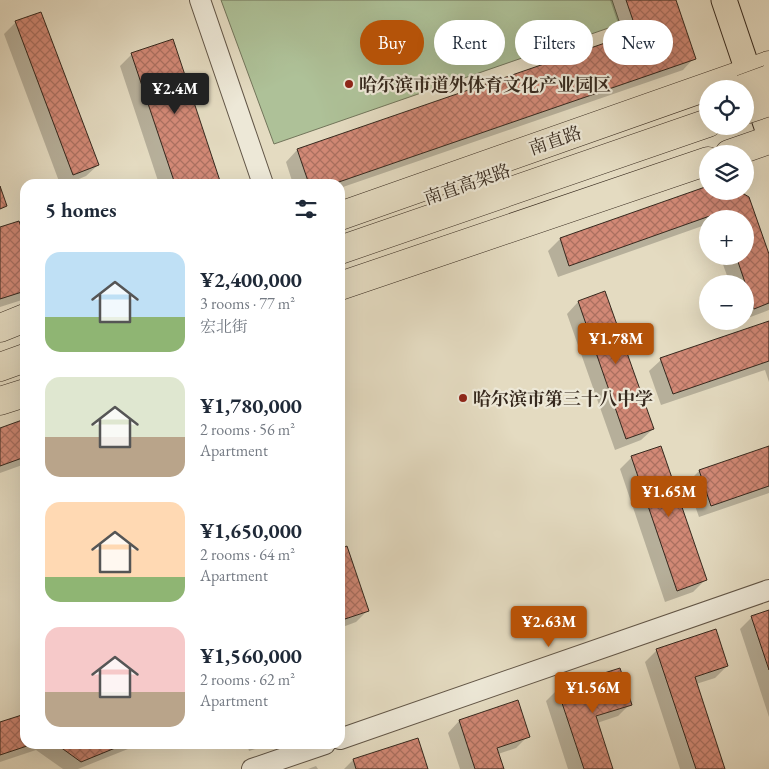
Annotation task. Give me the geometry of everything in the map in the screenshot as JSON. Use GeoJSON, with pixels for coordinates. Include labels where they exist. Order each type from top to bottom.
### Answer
{"type":"FeatureCollection","features":[{"type":"Feature","properties":{"kind":"highway","name":"南直路"},"geometry":{"type":"LineString","coordinates":[[345,214],[757,76]]}},
{"type":"Feature","properties":{"kind":"highway"},"geometry":{"type":"LineString","coordinates":[[754,107],[769,102]]}},
{"type":"Feature","properties":{"kind":"highway","name":"南直高架路"},"geometry":{"type":"LineString","coordinates":[[345,226],[699,103]]}},
{"type":"Feature","properties":{"kind":"highway","name":"南直高架路"},"geometry":{"type":"LineString","coordinates":[[345,248],[699,126]]}},
{"type":"Feature","properties":{"kind":"highway"},"geometry":{"type":"LineString","coordinates":[[754,145],[769,140]]}},
{"type":"Feature","properties":{"kind":"highway"},"geometry":{"type":"LineString","coordinates":[[345,284],[699,164]]}},
{"type":"Feature","properties":{"kind":"highway"},"geometry":{"type":"LineString","coordinates":[[0,328],[20,320]]}},
{"type":"Feature","properties":{"kind":"highway"},"geometry":{"type":"LineString","coordinates":[[0,345],[20,338]]}},
{"type":"Feature","properties":{"kind":"highway"},"geometry":{"type":"LineString","coordinates":[[0,367],[20,360]]}},
{"type":"Feature","properties":{"kind":"highway"},"geometry":{"type":"LineString","coordinates":[[0,401],[20,395]]}},
{"type":"Feature","properties":{"kind":"main road"},"geometry":{"type":"LineString","coordinates":[[724,0],[757,76],[769,133]]}},
{"type":"Feature","properties":{"kind":"street"},"geometry":{"type":"LineString","coordinates":[[200,0],[261,179]]}},
{"type":"Feature","properties":{"kind":"street"},"geometry":{"type":"LineString","coordinates":[[345,737],[769,590]]}},
{"type":"Feature","properties":{"kind":"street"},"geometry":{"type":"LineString","coordinates":[[252,769],[310,749]]}},
{"type":"Feature","properties":{"kind":"green space","name":"哈尔滨市道外体育文化产业园区"},"geometry":{"type":"Polygon","coordinates":[[[221,0],[612,0],[619,20],[603,20],[603,30],[593,33],[593,20],[515,20],[515,60],[505,64],[505,20],[434,20],[434,65],[502,65],[274,144],[221,0]]]}},
{"type":"Feature","properties":{"kind":"building"},"geometry":{"type":"Polygon","coordinates":[[[626,0],[676,0],[696,59],[345,180],[307,179],[297,149],[541,65],[593,65],[593,47],[603,44],[603,65],[673,65],[673,20],[633,20],[626,0]]]}},
{"type":"Feature","properties":{"kind":"building"},"geometry":{"type":"Polygon","coordinates":[[[41,12],[99,165],[73,175],[15,21],[41,12]]]}},
{"type":"Feature","properties":{"kind":"building"},"geometry":{"type":"Polygon","coordinates":[[[173,39],[219,179],[173,179],[131,53],[173,39]]]}},
{"type":"Feature","properties":{"kind":"building"},"geometry":{"type":"Polygon","coordinates":[[[0,186],[7,206],[0,209],[0,186]]]}},
{"type":"Feature","properties":{"kind":"building"},"geometry":{"type":"Polygon","coordinates":[[[699,189],[699,200],[750,200],[754,210],[699,210],[699,220],[569,266],[560,238],[699,189]]]}},
{"type":"Feature","properties":{"kind":"building"},"geometry":{"type":"Polygon","coordinates":[[[754,211],[769,254],[769,303],[754,309],[754,275],[742,275],[739,265],[754,265],[754,211]]]}},
{"type":"Feature","properties":{"kind":"building"},"geometry":{"type":"Polygon","coordinates":[[[19,221],[20,224],[20,293],[0,299],[0,227],[19,221]]]}},
{"type":"Feature","properties":{"kind":"building"},"geometry":{"type":"Polygon","coordinates":[[[605,291],[654,429],[626,439],[578,301],[605,291]]]}},
{"type":"Feature","properties":{"kind":"building"},"geometry":{"type":"Polygon","coordinates":[[[769,321],[769,361],[673,394],[660,358],[742,330],[754,330],[754,326],[769,321]]]}},
{"type":"Feature","properties":{"kind":"building"},"geometry":{"type":"Polygon","coordinates":[[[20,421],[20,459],[0,466],[0,428],[20,421]]]}},
{"type":"Feature","properties":{"kind":"building"},"geometry":{"type":"Polygon","coordinates":[[[661,446],[707,580],[677,591],[631,456],[661,446]]]}},
{"type":"Feature","properties":{"kind":"building"},"geometry":{"type":"Polygon","coordinates":[[[769,446],[769,486],[711,506],[699,470],[769,446]]]}},
{"type":"Feature","properties":{"kind":"building"},"geometry":{"type":"Polygon","coordinates":[[[347,546],[369,611],[345,619],[345,547],[347,546]]]}},
{"type":"Feature","properties":{"kind":"building"},"geometry":{"type":"Polygon","coordinates":[[[769,610],[769,670],[751,616],[769,610]]]}},
{"type":"Feature","properties":{"kind":"building"},"geometry":{"type":"Polygon","coordinates":[[[716,629],[728,666],[695,677],[725,769],[696,769],[656,649],[716,629]]]}},
{"type":"Feature","properties":{"kind":"building"},"geometry":{"type":"Polygon","coordinates":[[[620,668],[632,705],[596,716],[613,769],[584,769],[557,688],[620,668]]]}},
{"type":"Feature","properties":{"kind":"building"},"geometry":{"type":"Polygon","coordinates":[[[518,700],[530,737],[497,748],[504,769],[475,769],[459,720],[518,700]]]}},
{"type":"Feature","properties":{"kind":"building"},"geometry":{"type":"Polygon","coordinates":[[[20,716],[20,748],[0,755],[0,722],[20,716]]]}},
{"type":"Feature","properties":{"kind":"building"},"geometry":{"type":"Polygon","coordinates":[[[418,738],[428,769],[356,769],[353,759],[418,738]]]}},
{"type":"Feature","properties":{"kind":"building"},"geometry":{"type":"Polygon","coordinates":[[[63,749],[113,749],[81,762],[63,749]]]}},
{"type":"Feature","properties":{"kind":"place","name":"哈尔滨市道外体育文化产业园区"},"geometry":{"type":"Point","coordinates":[349,84]}},
{"type":"Feature","properties":{"kind":"place","name":"哈尔滨市第三十八中学"},"geometry":{"type":"Point","coordinates":[463,398]}}]}
